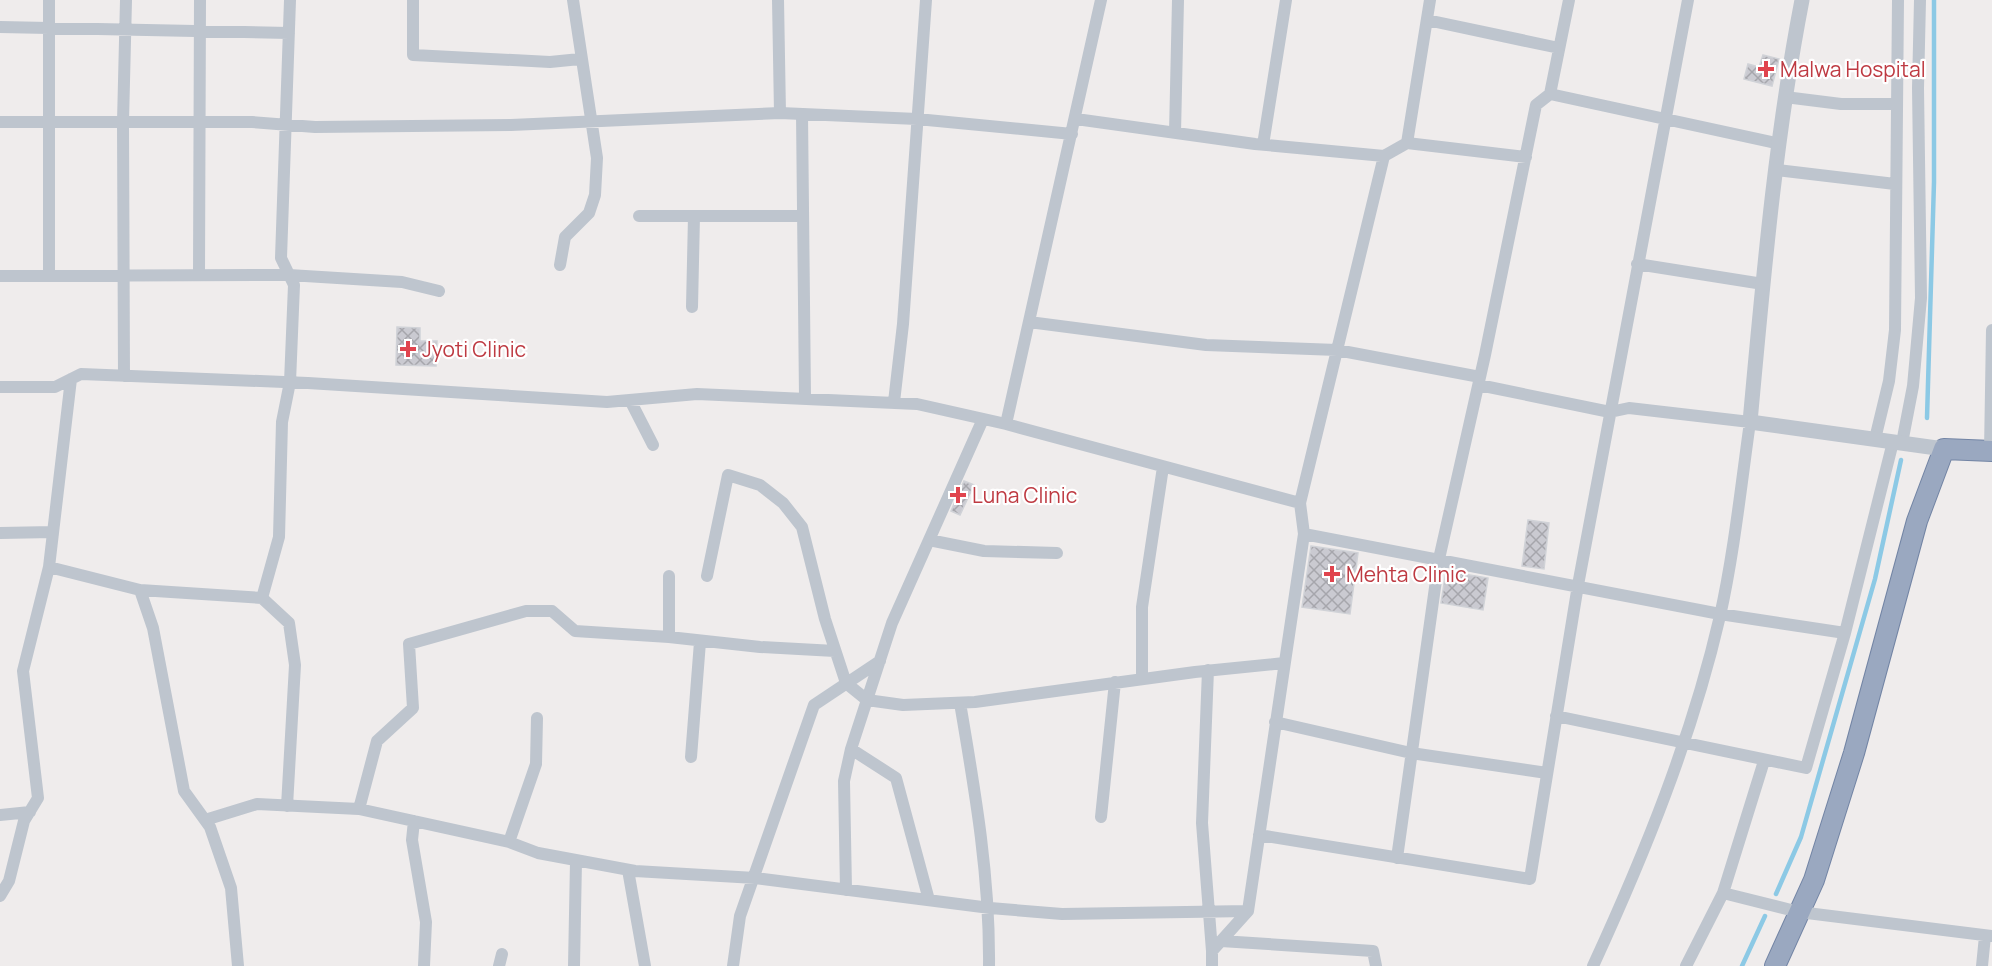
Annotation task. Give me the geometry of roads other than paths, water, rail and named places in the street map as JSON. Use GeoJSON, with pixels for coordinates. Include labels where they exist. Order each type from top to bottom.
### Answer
{"type":"FeatureCollection","features":[{"type":"Feature","properties":{"kind":"highway"},"geometry":{"type":"LineString","coordinates":[[1775,966],[1814,880],[1854,753],[1917,522],[1944,448],[1991,451]]}},
{"type":"Feature","properties":{"kind":"street"},"geometry":{"type":"LineString","coordinates":[[49,0],[49,275]]}},
{"type":"Feature","properties":{"kind":"street"},"geometry":{"type":"LineString","coordinates":[[124,376],[122,275],[126,0]]}},
{"type":"Feature","properties":{"kind":"street"},"geometry":{"type":"LineString","coordinates":[[199,274],[200,0]]}},
{"type":"Feature","properties":{"kind":"street"},"geometry":{"type":"LineString","coordinates":[[262,598],[279,537],[282,422],[290,382],[294,285],[281,258],[290,0]]}},
{"type":"Feature","properties":{"kind":"street"},"geometry":{"type":"LineString","coordinates":[[412,0],[413,55],[549,62],[580,59]]}},
{"type":"Feature","properties":{"kind":"street"},"geometry":{"type":"LineString","coordinates":[[560,265],[565,237],[588,213],[595,195],[597,158],[580,59],[573,0]]}},
{"type":"Feature","properties":{"kind":"street"},"geometry":{"type":"LineString","coordinates":[[778,0],[780,113]]}},
{"type":"Feature","properties":{"kind":"street"},"geometry":{"type":"LineString","coordinates":[[894,402],[903,324],[926,0]]}},
{"type":"Feature","properties":{"kind":"street"},"geometry":{"type":"LineString","coordinates":[[1006,424],[1076,120],[1101,0]]}},
{"type":"Feature","properties":{"kind":"street"},"geometry":{"type":"LineString","coordinates":[[1175,133],[1178,0]]}},
{"type":"Feature","properties":{"kind":"street"},"geometry":{"type":"LineString","coordinates":[[1263,145],[1286,0]]}},
{"type":"Feature","properties":{"kind":"street"},"geometry":{"type":"LineString","coordinates":[[1407,143],[1430,0]]}},
{"type":"Feature","properties":{"kind":"street"},"geometry":{"type":"LineString","coordinates":[[1397,858],[1439,559],[1479,381],[1536,105],[1550,94],[1569,0]]}},
{"type":"Feature","properties":{"kind":"street"},"geometry":{"type":"LineString","coordinates":[[1259,836],[1530,879],[1578,585],[1688,0]]}},
{"type":"Feature","properties":{"kind":"street"},"geometry":{"type":"LineString","coordinates":[[1593,966],[1635,875],[1683,743],[1720,614],[1750,422],[1763,284],[1785,97],[1802,0]]}},
{"type":"Feature","properties":{"kind":"street"},"geometry":{"type":"LineString","coordinates":[[1875,439],[1889,381],[1895,330],[1898,0]]}},
{"type":"Feature","properties":{"kind":"street"},"geometry":{"type":"LineString","coordinates":[[1556,716],[1806,768],[1913,386],[1922,298],[1917,88],[1920,0]]}},
{"type":"Feature","properties":{"kind":"street"},"geometry":{"type":"LineString","coordinates":[[1427,20],[1559,48]]}},
{"type":"Feature","properties":{"kind":"street"},"geometry":{"type":"LineString","coordinates":[[0,27],[289,33]]}},
{"type":"Feature","properties":{"kind":"street"},"geometry":{"type":"LineString","coordinates":[[1550,94],[1780,144]]}},
{"type":"Feature","properties":{"kind":"street"},"geometry":{"type":"LineString","coordinates":[[1785,97],[1841,104],[1897,104]]}},
{"type":"Feature","properties":{"kind":"street"},"geometry":{"type":"LineString","coordinates":[[0,122],[200,122],[315,127],[465,126],[780,113],[917,119],[1072,134]]}},
{"type":"Feature","properties":{"kind":"street"},"geometry":{"type":"LineString","coordinates":[[802,114],[805,397]]}},
{"type":"Feature","properties":{"kind":"street"},"geometry":{"type":"LineString","coordinates":[[1076,120],[1263,145],[1384,156],[1407,143],[1526,158]]}},
{"type":"Feature","properties":{"kind":"street"},"geometry":{"type":"LineString","coordinates":[[1216,946],[1248,911],[1304,534],[1300,503],[1384,156]]}},
{"type":"Feature","properties":{"kind":"street"},"geometry":{"type":"LineString","coordinates":[[1777,170],[1895,184]]}},
{"type":"Feature","properties":{"kind":"street"},"geometry":{"type":"LineString","coordinates":[[639,216],[804,216]]}},
{"type":"Feature","properties":{"kind":"street"},"geometry":{"type":"LineString","coordinates":[[692,307],[694,216]]}},
{"type":"Feature","properties":{"kind":"street"},"geometry":{"type":"LineString","coordinates":[[1637,264],[1763,284]]}},
{"type":"Feature","properties":{"kind":"street"},"geometry":{"type":"LineString","coordinates":[[0,276],[289,275],[402,282],[439,291]]}},
{"type":"Feature","properties":{"kind":"street"},"geometry":{"type":"LineString","coordinates":[[1029,322],[1206,345],[1337,350],[1610,412],[1629,408],[1944,448]]}},
{"type":"Feature","properties":{"kind":"street"},"geometry":{"type":"LineString","coordinates":[[1991,451],[1992,330]]}},
{"type":"Feature","properties":{"kind":"street"},"geometry":{"type":"LineString","coordinates":[[0,387],[55,387],[81,374],[290,382],[530,399],[607,402],[698,394],[805,397],[917,404],[1006,424],[1300,503]]}},
{"type":"Feature","properties":{"kind":"street"},"geometry":{"type":"LineString","coordinates":[[0,896],[9,881],[24,821],[38,798],[22,671],[49,567],[70,379]]}},
{"type":"Feature","properties":{"kind":"street"},"geometry":{"type":"LineString","coordinates":[[630,400],[653,445]]}},
{"type":"Feature","properties":{"kind":"street"},"geometry":{"type":"LineString","coordinates":[[846,890],[844,781],[851,749],[892,623],[983,419]]}},
{"type":"Feature","properties":{"kind":"street"},"geometry":{"type":"LineString","coordinates":[[1142,678],[1142,607],[1163,467]]}},
{"type":"Feature","properties":{"kind":"street"},"geometry":{"type":"LineString","coordinates":[[707,576],[728,475],[760,484],[783,503],[802,527],[846,684],[867,700],[903,705],[960,703],[1142,678],[1284,663]]}},
{"type":"Feature","properties":{"kind":"street"},"geometry":{"type":"LineString","coordinates":[[0,533],[52,532]]}},
{"type":"Feature","properties":{"kind":"street"},"geometry":{"type":"LineString","coordinates":[[1304,534],[1720,614],[1845,633]]}},
{"type":"Feature","properties":{"kind":"street"},"geometry":{"type":"LineString","coordinates":[[929,540],[984,551],[1057,553]]}},
{"type":"Feature","properties":{"kind":"street"},"geometry":{"type":"LineString","coordinates":[[49,567],[140,590],[262,598],[289,623],[295,665],[287,806]]}},
{"type":"Feature","properties":{"kind":"street"},"geometry":{"type":"LineString","coordinates":[[669,576],[669,637]]}},
{"type":"Feature","properties":{"kind":"street"},"geometry":{"type":"LineString","coordinates":[[140,590],[153,628],[184,791],[210,827],[231,888],[238,966]]}},
{"type":"Feature","properties":{"kind":"street"},"geometry":{"type":"LineString","coordinates":[[359,809],[377,741],[413,708],[409,644],[526,611],[552,611],[575,631],[835,651]]}},
{"type":"Feature","properties":{"kind":"street"},"geometry":{"type":"LineString","coordinates":[[691,758],[700,642]]}},
{"type":"Feature","properties":{"kind":"street"},"geometry":{"type":"LineString","coordinates":[[733,966],[740,916],[814,705],[880,661]]}},
{"type":"Feature","properties":{"kind":"street"},"geometry":{"type":"LineString","coordinates":[[1208,670],[1202,823],[1208,912],[1216,946],[1212,966]]}},
{"type":"Feature","properties":{"kind":"street"},"geometry":{"type":"LineString","coordinates":[[1101,817],[1115,682]]}},
{"type":"Feature","properties":{"kind":"street"},"geometry":{"type":"LineString","coordinates":[[960,703],[981,824],[990,908],[989,966]]}},
{"type":"Feature","properties":{"kind":"street"},"geometry":{"type":"LineString","coordinates":[[509,842],[536,764],[537,718]]}},
{"type":"Feature","properties":{"kind":"street"},"geometry":{"type":"LineString","coordinates":[[1275,722],[1411,753],[1547,773]]}},
{"type":"Feature","properties":{"kind":"street"},"geometry":{"type":"LineString","coordinates":[[851,749],[896,778],[929,900]]}},
{"type":"Feature","properties":{"kind":"street"},"geometry":{"type":"LineString","coordinates":[[1686,966],[1723,893],[1764,761]]}},
{"type":"Feature","properties":{"kind":"street"},"geometry":{"type":"LineString","coordinates":[[205,820],[257,804],[359,809],[509,842],[538,853],[628,870],[755,878],[990,908],[1062,914],[1248,911]]}},
{"type":"Feature","properties":{"kind":"street"},"geometry":{"type":"LineString","coordinates":[[0,815],[30,812]]}},
{"type":"Feature","properties":{"kind":"street"},"geometry":{"type":"LineString","coordinates":[[414,821],[412,840],[426,922],[424,966]]}},
{"type":"Feature","properties":{"kind":"street"},"geometry":{"type":"LineString","coordinates":[[574,966],[576,861]]}},
{"type":"Feature","properties":{"kind":"street"},"geometry":{"type":"LineString","coordinates":[[628,870],[645,966]]}},
{"type":"Feature","properties":{"kind":"street"},"geometry":{"type":"LineString","coordinates":[[1723,893],[1799,912],[1989,936],[1982,966]]}},
{"type":"Feature","properties":{"kind":"street"},"geometry":{"type":"LineString","coordinates":[[1216,946],[1372,951],[1376,966]]}},
{"type":"Feature","properties":{"kind":"waterway"},"geometry":{"type":"LineString","coordinates":[[1927,418],[1934,182],[1934,0]]}},
{"type":"Feature","properties":{"kind":"waterway"},"geometry":{"type":"LineString","coordinates":[[1776,894],[1801,837],[1875,579],[1901,460]]}},
{"type":"Feature","properties":{"kind":"waterway"},"geometry":{"type":"LineString","coordinates":[[1742,966],[1765,916]]}},
{"type":"Feature","properties":{"kind":"place","name":"Malwa Hospital"},"geometry":{"type":"Point","coordinates":[1766,69]}},
{"type":"Feature","properties":{"kind":"place","name":"Jyoti Clinic"},"geometry":{"type":"Point","coordinates":[408,349]}},
{"type":"Feature","properties":{"kind":"place","name":"Luna Clinic"},"geometry":{"type":"Point","coordinates":[958,495]}},
{"type":"Feature","properties":{"kind":"place","name":"Mehta Clinic"},"geometry":{"type":"Point","coordinates":[1332,574]}}]}
